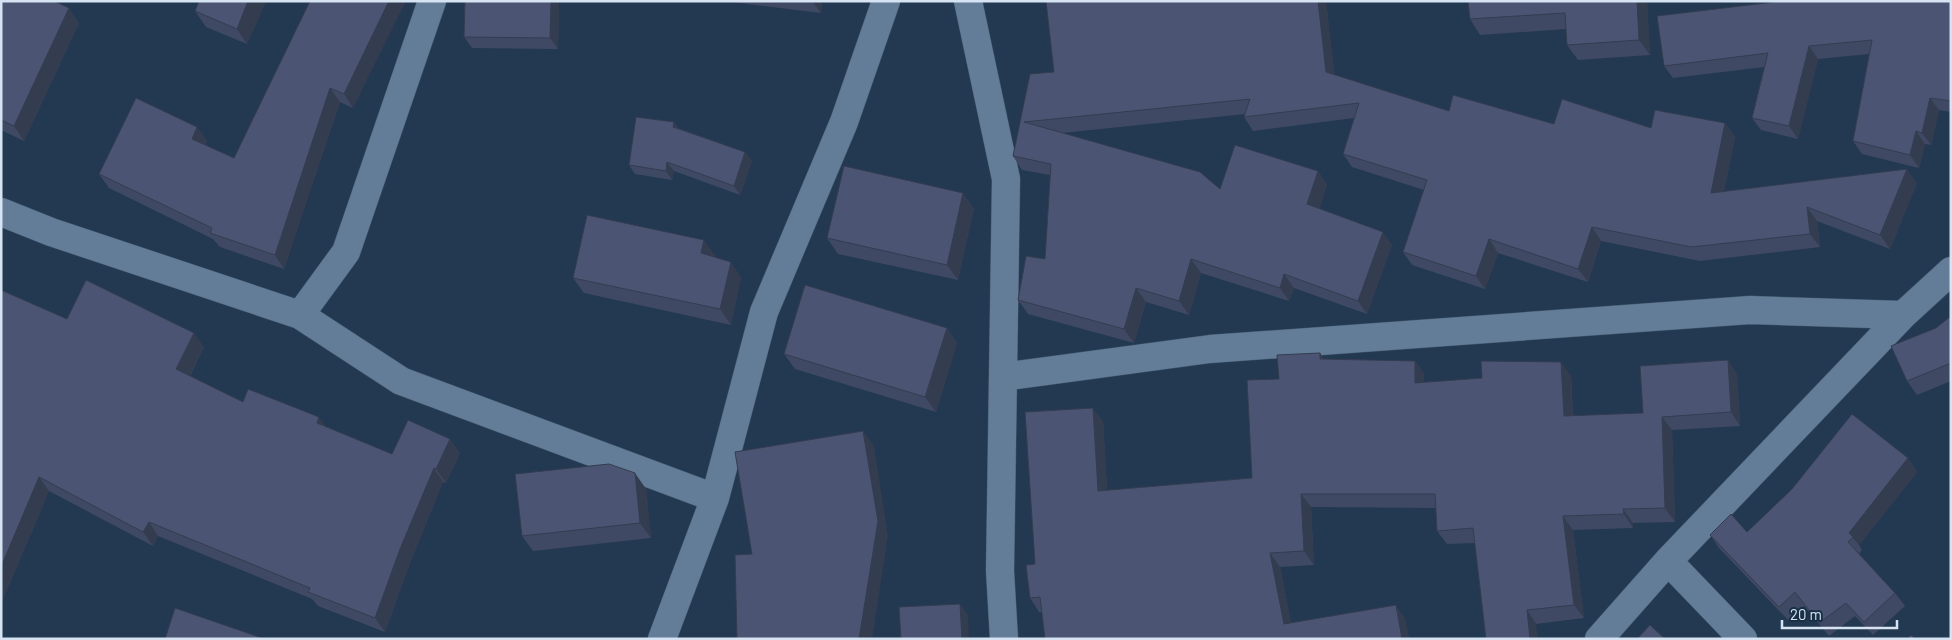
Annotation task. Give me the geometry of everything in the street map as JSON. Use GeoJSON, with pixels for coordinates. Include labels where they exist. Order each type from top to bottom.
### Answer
{"type":"FeatureCollection","features":[{"type":"Feature","properties":{"kind":"street"},"geometry":{"type":"LineString","coordinates":[[300,315],[346,252],[432,1]]}},
{"type":"Feature","properties":{"kind":"street"},"geometry":{"type":"LineString","coordinates":[[662,639],[715,498],[764,312],[844,122],[886,1]]}},
{"type":"Feature","properties":{"kind":"street"},"geometry":{"type":"LineString","coordinates":[[968,1],[1006,179],[1000,571],[1004,639]]}},
{"type":"Feature","properties":{"kind":"street"},"geometry":{"type":"LineString","coordinates":[[1,212],[51,232],[300,315],[401,381],[715,498]]}},
{"type":"Feature","properties":{"kind":"street"},"geometry":{"type":"LineString","coordinates":[[1599,639],[1668,561],[1903,315],[1951,271]]}},
{"type":"Feature","properties":{"kind":"street"},"geometry":{"type":"LineString","coordinates":[[1003,377],[1210,349],[1750,310],[1903,315]]}},
{"type":"Feature","properties":{"kind":"street"},"geometry":{"type":"LineString","coordinates":[[1668,561],[1743,639]]}},
{"type":"Feature","properties":{"kind":"building"},"geometry":{"type":"Polygon","coordinates":[[[1,1],[54,1],[69,8],[14,126],[1,120],[1,1]]]}},
{"type":"Feature","properties":{"kind":"building"},"geometry":{"type":"Polygon","coordinates":[[[199,1],[248,1],[237,29],[195,11],[199,1]]]}},
{"type":"Feature","properties":{"kind":"building"},"geometry":{"type":"Polygon","coordinates":[[[310,1],[389,1],[344,94],[330,88],[275,255],[210,233],[212,228],[99,174],[136,98],[197,127],[192,139],[234,158],[310,1]]]}},
{"type":"Feature","properties":{"kind":"building"},"geometry":{"type":"Polygon","coordinates":[[[465,1],[551,1],[550,38],[464,37],[465,1]]]}},
{"type":"Feature","properties":{"kind":"building"},"geometry":{"type":"Polygon","coordinates":[[[1046,1],[1318,1],[1326,72],[1449,111],[1453,95],[1554,124],[1562,99],[1651,128],[1655,110],[1725,123],[1711,193],[1907,169],[1880,235],[1807,207],[1810,234],[1691,247],[1592,227],[1578,269],[1489,239],[1476,276],[1403,252],[1427,180],[1343,154],[1359,103],[1244,117],[1250,99],[1024,122],[1200,172],[1220,189],[1235,145],[1318,171],[1307,204],[1383,232],[1358,301],[1284,274],[1280,288],[1191,259],[1179,301],[1136,288],[1124,329],[1018,300],[1026,256],[1045,259],[1051,164],[1013,156],[1030,74],[1054,72],[1046,1]]]}},
{"type":"Feature","properties":{"kind":"building"},"geometry":{"type":"Polygon","coordinates":[[[1468,1],[1637,1],[1639,40],[1567,45],[1565,13],[1470,19],[1468,1]]]}},
{"type":"Feature","properties":{"kind":"building"},"geometry":{"type":"Polygon","coordinates":[[[1774,1],[1951,1],[1951,101],[1930,98],[1922,133],[1916,131],[1910,155],[1853,141],[1872,40],[1809,46],[1789,126],[1752,118],[1768,53],[1664,66],[1657,16],[1774,1]]]}},
{"type":"Feature","properties":{"kind":"building"},"geometry":{"type":"Polygon","coordinates":[[[636,117],[674,122],[673,127],[745,152],[734,186],[667,162],[666,171],[629,165],[636,117]]]}},
{"type":"Feature","properties":{"kind":"building"},"geometry":{"type":"Polygon","coordinates":[[[844,166],[963,193],[947,265],[827,238],[844,166]]]}},
{"type":"Feature","properties":{"kind":"building"},"geometry":{"type":"Polygon","coordinates":[[[587,215],[704,240],[701,253],[731,262],[720,309],[573,278],[587,215]]]}},
{"type":"Feature","properties":{"kind":"building"},"geometry":{"type":"Polygon","coordinates":[[[86,280],[194,333],[176,369],[243,402],[248,389],[319,417],[317,423],[392,454],[408,420],[450,439],[436,469],[434,468],[400,549],[375,618],[308,592],[310,588],[149,522],[143,532],[39,477],[1,567],[1,290],[67,319],[86,280]]]}},
{"type":"Feature","properties":{"kind":"building"},"geometry":{"type":"Polygon","coordinates":[[[805,285],[947,328],[925,397],[784,354],[805,285]]]}},
{"type":"Feature","properties":{"kind":"building"},"geometry":{"type":"Polygon","coordinates":[[[1951,316],[1951,363],[1907,381],[1891,346],[1936,328],[1951,316]]]}},
{"type":"Feature","properties":{"kind":"building"},"geometry":{"type":"Polygon","coordinates":[[[1320,353],[1320,359],[1415,361],[1415,383],[1482,378],[1481,361],[1561,362],[1564,416],[1643,413],[1640,366],[1728,360],[1731,412],[1662,417],[1665,508],[1623,509],[1624,514],[1563,516],[1574,605],[1527,610],[1530,639],[1486,639],[1473,528],[1437,531],[1435,494],[1301,494],[1304,551],[1270,553],[1284,624],[1396,605],[1402,639],[1045,639],[1040,597],[1030,598],[1026,565],[1035,564],[1025,412],[1093,408],[1098,491],[1252,478],[1247,380],[1279,379],[1277,355],[1320,353]]]}},
{"type":"Feature","properties":{"kind":"building"},"geometry":{"type":"Polygon","coordinates":[[[1852,414],[1908,458],[1849,533],[1853,537],[1848,542],[1895,593],[1864,622],[1846,603],[1819,623],[1795,592],[1779,607],[1710,535],[1731,514],[1747,532],[1792,489],[1852,414]]]}},
{"type":"Feature","properties":{"kind":"building"},"geometry":{"type":"Polygon","coordinates":[[[863,431],[878,521],[859,639],[737,639],[735,555],[752,554],[735,452],[863,431]]]}},
{"type":"Feature","properties":{"kind":"building"},"geometry":{"type":"Polygon","coordinates":[[[609,464],[635,473],[640,523],[522,536],[515,474],[609,464]]]}},
{"type":"Feature","properties":{"kind":"building"},"geometry":{"type":"Polygon","coordinates":[[[960,604],[962,639],[901,639],[899,607],[960,604]]]}},
{"type":"Feature","properties":{"kind":"building"},"geometry":{"type":"Polygon","coordinates":[[[175,608],[265,639],[165,639],[175,608]]]}},
{"type":"Feature","properties":{"kind":"building"},"geometry":{"type":"Polygon","coordinates":[[[1650,625],[1665,639],[1637,639],[1650,625]]]}},
{"type":"Feature","properties":{"kind":"building"},"geometry":{"type":"Polygon","coordinates":[[[1911,635],[1916,639],[1907,639],[1911,635]]]}}]}
